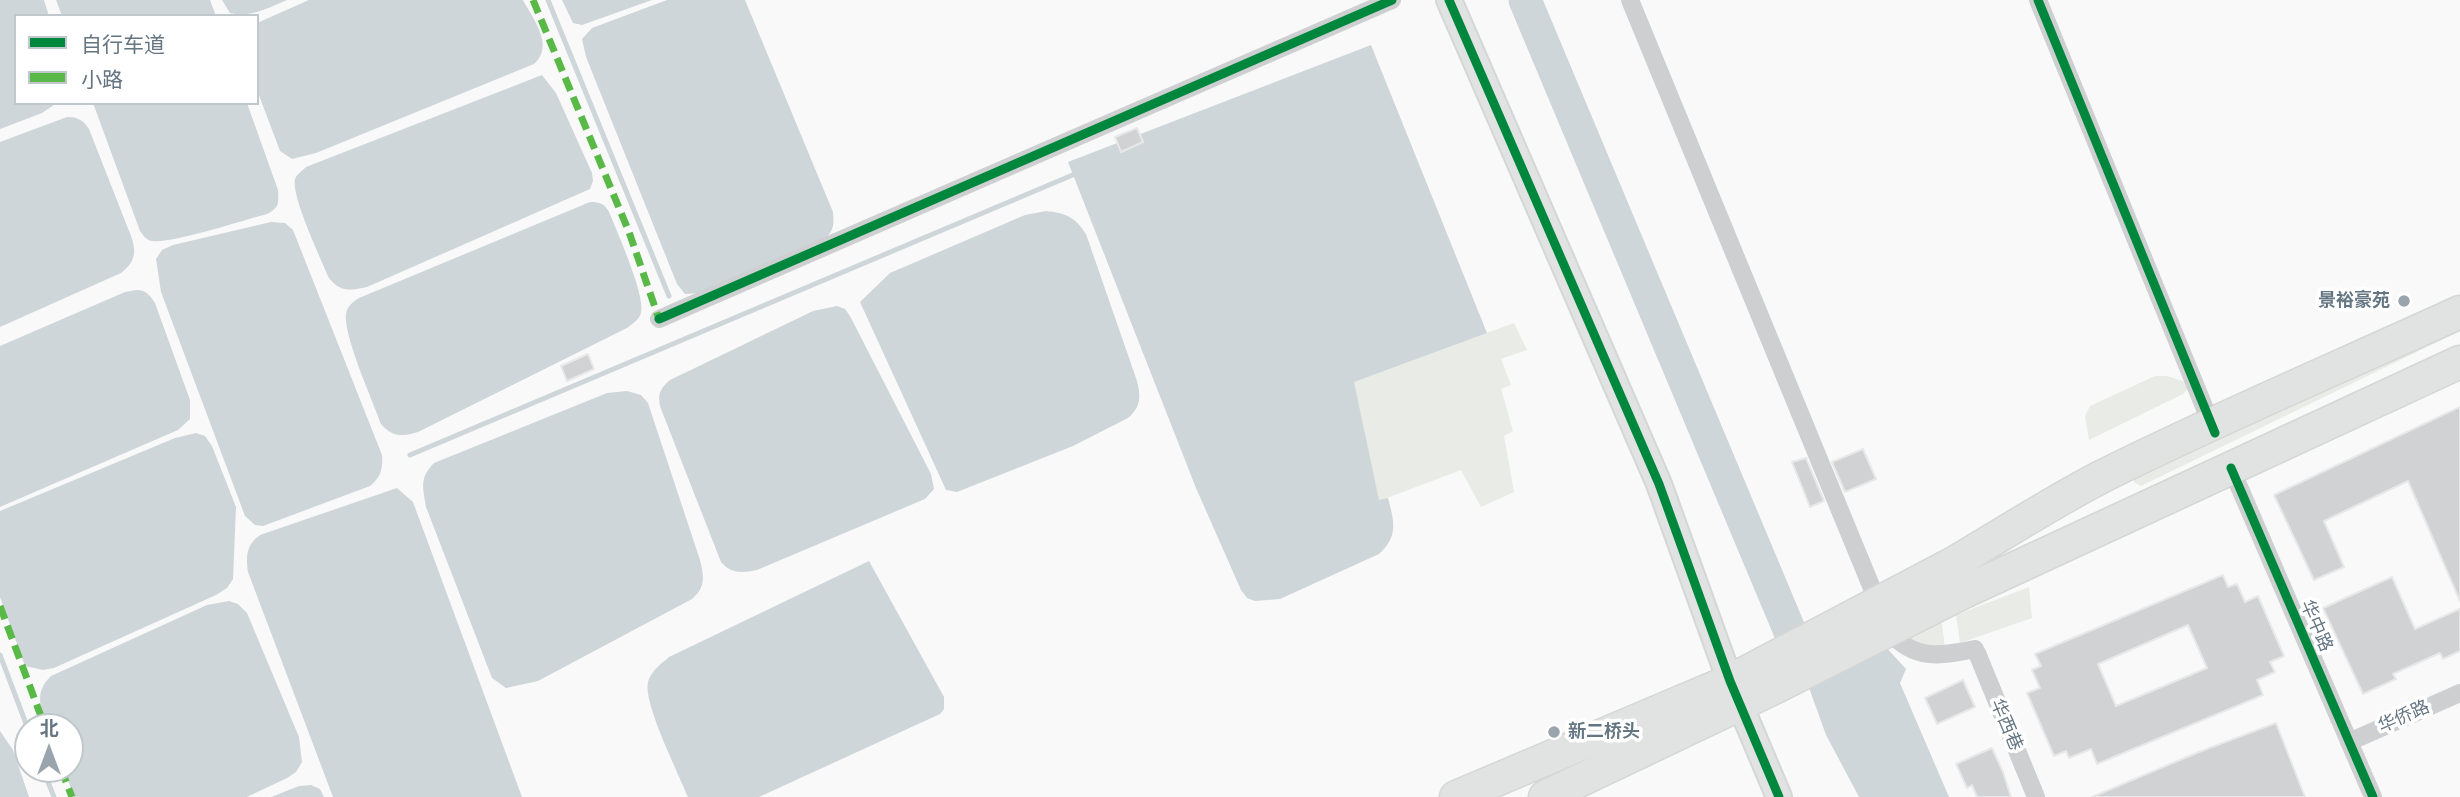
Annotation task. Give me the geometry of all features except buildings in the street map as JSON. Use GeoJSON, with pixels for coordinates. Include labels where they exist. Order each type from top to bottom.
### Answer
{"type":"FeatureCollection","features":[{"type":"Feature","properties":{"kind":"highway"},"geometry":{"type":"LineString","coordinates":[[1961,576],[2098,479],[2229,414],[2333,371],[2460,312]]}},
{"type":"Feature","properties":{"kind":"highway"},"geometry":{"type":"LineString","coordinates":[[1545,797],[1735,693],[1961,576],[2231,468],[2460,362]]}},
{"type":"Feature","properties":{"kind":"highway"},"geometry":{"type":"LineString","coordinates":[[1455,797],[1735,693]]}},
{"type":"Feature","properties":{"kind":"street"},"geometry":{"type":"LineString","coordinates":[[659,319],[1392,0]]}},
{"type":"Feature","properties":{"kind":"street"},"geometry":{"type":"LineString","coordinates":[[1449,0],[1659,484],[1735,693],[1779,797]]}},
{"type":"Feature","properties":{"kind":"street","name":"华西巷"},"geometry":{"type":"LineString","coordinates":[[1630,0],[1887,626],[1900,644],[1923,653],[1976,651],[2036,797]]}},
{"type":"Feature","properties":{"kind":"street"},"geometry":{"type":"LineString","coordinates":[[2038,0],[2215,433]]}},
{"type":"Feature","properties":{"kind":"street","name":"华中路"},"geometry":{"type":"LineString","coordinates":[[2231,468],[2373,797]]}},
{"type":"Feature","properties":{"kind":"street","name":"华侨路"},"geometry":{"type":"LineString","coordinates":[[2349,742],[2460,693]]}},
{"type":"Feature","properties":{"kind":"shaded area"},"geometry":{"type":"Polygon","coordinates":[[[0,0],[44,0],[48,14],[14,14],[14,105],[54,105],[42,113],[0,129],[0,0]]]}},
{"type":"Feature","properties":{"kind":"shaded area"},"geometry":{"type":"Polygon","coordinates":[[[56,0],[210,0],[215,14],[61,14],[56,0]]]}},
{"type":"Feature","properties":{"kind":"shaded area"},"geometry":{"type":"Polygon","coordinates":[[[222,0],[287,0],[259,11],[237,14],[230,13],[222,0]]]}},
{"type":"Feature","properties":{"kind":"shaded area"},"geometry":{"type":"Polygon","coordinates":[[[309,0],[523,0],[540,32],[543,49],[534,64],[316,153],[292,159],[280,151],[259,95],[259,22],[309,0]]]}},
{"type":"Feature","properties":{"kind":"shaded area"},"geometry":{"type":"Polygon","coordinates":[[[562,0],[652,0],[582,25],[573,23],[562,0]]]}},
{"type":"Feature","properties":{"kind":"shaded area"},"geometry":{"type":"Polygon","coordinates":[[[667,0],[745,0],[833,212],[833,226],[827,237],[704,293],[685,294],[677,284],[586,57],[582,39],[592,28],[667,0]]]}},
{"type":"Feature","properties":{"kind":"shaded area"},"geometry":{"type":"Polygon","coordinates":[[[1371,45],[1487,333],[1354,382],[1379,500],[1388,498],[1392,514],[1390,541],[1379,554],[1280,599],[1255,601],[1247,598],[1241,590],[1196,488],[1068,162],[1371,45]]]}},
{"type":"Feature","properties":{"kind":"shaded area"},"geometry":{"type":"Polygon","coordinates":[[[542,75],[556,93],[592,173],[590,189],[367,287],[346,289],[333,283],[302,213],[295,187],[298,174],[306,167],[542,75]]]}},
{"type":"Feature","properties":{"kind":"shaded area"},"geometry":{"type":"Polygon","coordinates":[[[94,105],[248,105],[278,190],[278,202],[274,210],[191,235],[161,241],[148,240],[140,231],[94,105]]]}},
{"type":"Feature","properties":{"kind":"shaded area"},"geometry":{"type":"Polygon","coordinates":[[[67,117],[80,120],[89,129],[131,236],[134,257],[121,273],[0,327],[0,142],[67,117]]]}},
{"type":"Feature","properties":{"kind":"shaded area"},"geometry":{"type":"Polygon","coordinates":[[[590,202],[600,203],[606,208],[624,249],[639,293],[641,313],[637,320],[627,328],[418,432],[398,435],[385,428],[381,424],[349,337],[346,314],[351,304],[359,298],[590,202]]]}},
{"type":"Feature","properties":{"kind":"shaded area"},"geometry":{"type":"Polygon","coordinates":[[[1046,211],[1069,217],[1086,234],[1137,381],[1138,406],[1128,418],[1073,446],[957,492],[946,490],[860,302],[890,273],[1025,215],[1046,211]]]}},
{"type":"Feature","properties":{"kind":"shaded area"},"geometry":{"type":"Polygon","coordinates":[[[271,222],[285,223],[293,230],[382,455],[382,469],[370,486],[263,526],[255,525],[245,516],[161,292],[156,259],[162,250],[173,245],[271,222]]]}},
{"type":"Feature","properties":{"kind":"shaded area"},"geometry":{"type":"Polygon","coordinates":[[[136,290],[147,293],[155,303],[190,400],[190,419],[178,430],[0,507],[0,346],[125,292],[136,290]]]}},
{"type":"Feature","properties":{"kind":"shaded area"},"geometry":{"type":"Polygon","coordinates":[[[837,306],[845,309],[850,316],[931,474],[934,489],[925,499],[757,570],[733,571],[721,562],[661,409],[660,392],[670,380],[813,311],[837,306]]]}},
{"type":"Feature","properties":{"kind":"shaded area"},"geometry":{"type":"Polygon","coordinates":[[[2460,317],[2460,331],[2141,486],[2134,482],[2134,478],[2460,317]]]}},
{"type":"Feature","properties":{"kind":"shaded area"},"geometry":{"type":"Polygon","coordinates":[[[1514,323],[1527,350],[1501,359],[1511,385],[1501,389],[1513,431],[1504,436],[1514,492],[1481,507],[1461,470],[1379,501],[1353,382],[1514,323]]]}},
{"type":"Feature","properties":{"kind":"shaded area"},"geometry":{"type":"Polygon","coordinates":[[[2155,376],[2167,376],[2192,384],[2183,394],[2089,440],[2085,416],[2090,406],[2155,376]]]}},
{"type":"Feature","properties":{"kind":"shaded area"},"geometry":{"type":"Polygon","coordinates":[[[627,391],[641,395],[648,403],[700,560],[702,586],[692,599],[538,681],[506,688],[492,678],[426,507],[423,483],[426,473],[434,463],[607,393],[627,391]]]}},
{"type":"Feature","properties":{"kind":"shaded area"},"geometry":{"type":"Polygon","coordinates":[[[196,433],[205,436],[212,446],[236,507],[233,579],[227,588],[54,668],[43,670],[25,666],[0,597],[0,511],[175,438],[196,433]]]}},
{"type":"Feature","properties":{"kind":"shaded area"},"geometry":{"type":"Polygon","coordinates":[[[397,488],[413,502],[522,797],[333,797],[248,572],[248,551],[260,535],[397,488]]]}},
{"type":"Feature","properties":{"kind":"shaded area"},"geometry":{"type":"Polygon","coordinates":[[[869,561],[944,697],[944,709],[940,714],[759,797],[688,797],[651,706],[648,682],[654,671],[669,657],[869,561]]]}},
{"type":"Feature","properties":{"kind":"shaded area"},"geometry":{"type":"Polygon","coordinates":[[[2029,587],[2032,618],[1960,643],[1956,615],[2029,587]]]}},
{"type":"Feature","properties":{"kind":"shaded area"},"geometry":{"type":"Polygon","coordinates":[[[229,601],[238,604],[247,613],[299,737],[302,762],[296,772],[247,797],[74,797],[69,783],[84,783],[84,713],[43,713],[40,694],[46,682],[51,676],[207,605],[229,601]]]}},
{"type":"Feature","properties":{"kind":"shaded area"},"geometry":{"type":"Polygon","coordinates":[[[1941,618],[1945,647],[1933,648],[1903,639],[1941,618]]]}},
{"type":"Feature","properties":{"kind":"shaded area"},"geometry":{"type":"Polygon","coordinates":[[[1874,634],[1906,669],[1900,683],[1949,797],[1859,797],[1826,735],[1803,671],[1874,634]]]}},
{"type":"Feature","properties":{"kind":"shaded area"},"geometry":{"type":"Polygon","coordinates":[[[0,731],[14,753],[14,783],[24,783],[29,797],[0,797],[0,731]]]}},
{"type":"Feature","properties":{"kind":"shaded area"},"geometry":{"type":"Polygon","coordinates":[[[311,785],[320,789],[324,797],[271,797],[299,786],[311,785]]]}},
{"type":"Feature","properties":{"kind":"waterway"},"geometry":{"type":"LineString","coordinates":[[548,0],[669,296]]}},
{"type":"Feature","properties":{"kind":"waterway"},"geometry":{"type":"LineString","coordinates":[[1525,0],[1807,672]]}},
{"type":"Feature","properties":{"kind":"waterway"},"geometry":{"type":"LineString","coordinates":[[410,455],[1075,174]]}},
{"type":"Feature","properties":{"kind":"waterway"},"geometry":{"type":"LineString","coordinates":[[0,655],[22,713]]}},
{"type":"Feature","properties":{"kind":"waterway"},"geometry":{"type":"LineString","coordinates":[[48,783],[54,797]]}},
{"type":"Feature","properties":{"kind":"marked path"},"geometry":{"type":"LineString","coordinates":[[533,0],[629,232],[659,319]]}},
{"type":"Feature","properties":{"kind":"marked path"},"geometry":{"type":"LineString","coordinates":[[0,606],[40,713]]}},
{"type":"Feature","properties":{"kind":"marked path"},"geometry":{"type":"LineString","coordinates":[[66,783],[72,797]]}},
{"type":"Feature","properties":{"kind":"cycle path"},"geometry":{"type":"LineString","coordinates":[[659,319],[1392,0]]}},
{"type":"Feature","properties":{"kind":"cycle path"},"geometry":{"type":"LineString","coordinates":[[1449,0],[1659,484],[1730,681],[1779,797]]}},
{"type":"Feature","properties":{"kind":"cycle path"},"geometry":{"type":"LineString","coordinates":[[2038,0],[2215,433]]}},
{"type":"Feature","properties":{"kind":"cycle path"},"geometry":{"type":"LineString","coordinates":[[2231,468],[2373,797]]}},
{"type":"Feature","properties":{"kind":"place","name":"景裕豪苑"},"geometry":{"type":"Point","coordinates":[2404,301]}},
{"type":"Feature","properties":{"kind":"place","name":"新二桥头"},"geometry":{"type":"Point","coordinates":[1554,732]}}]}
